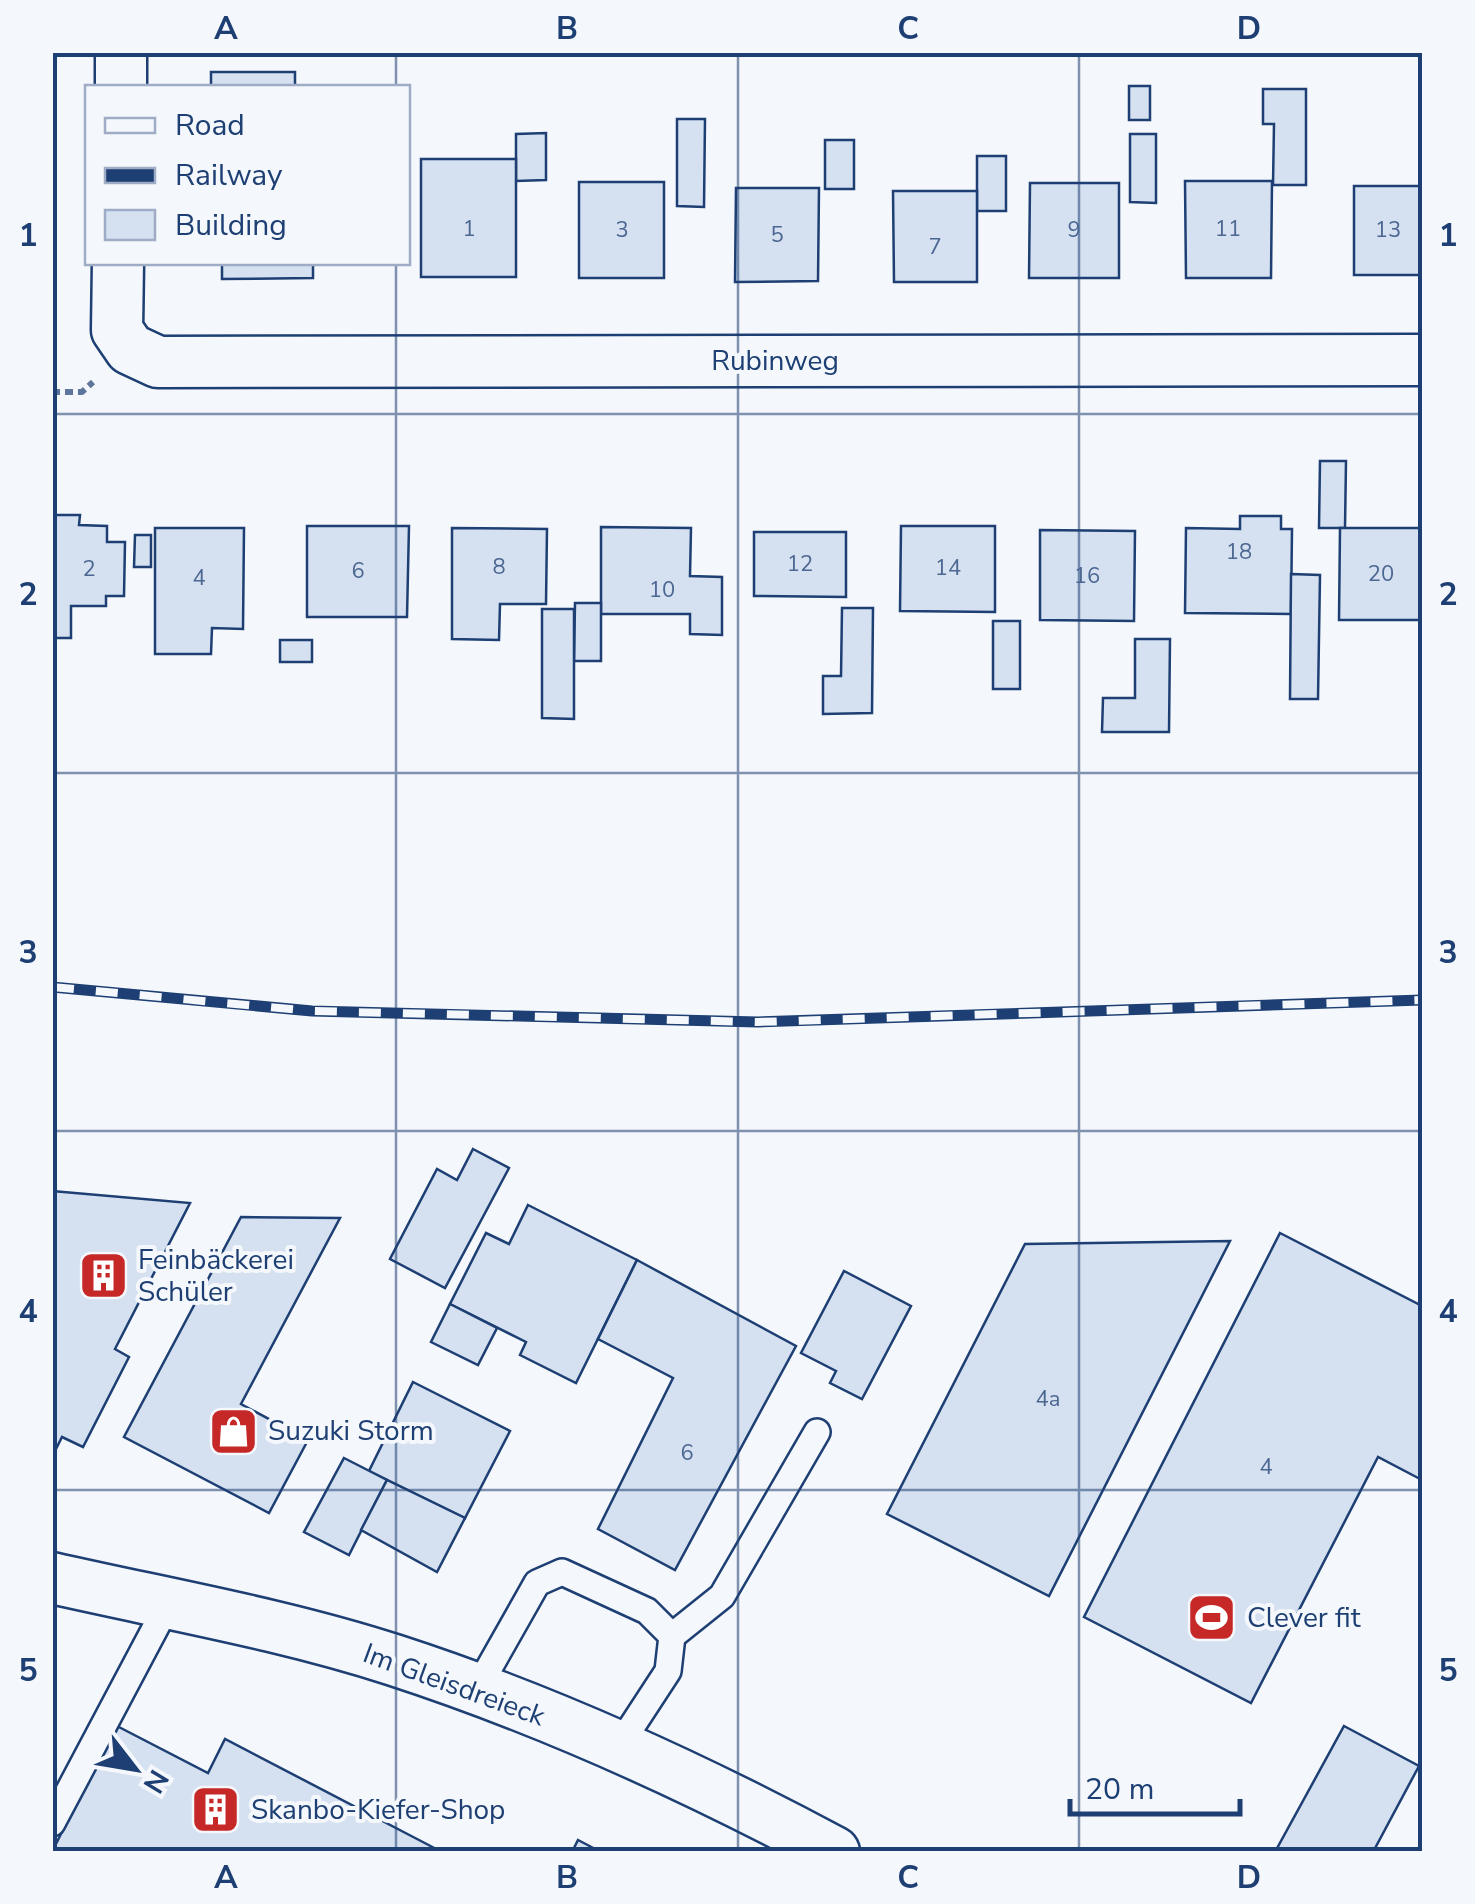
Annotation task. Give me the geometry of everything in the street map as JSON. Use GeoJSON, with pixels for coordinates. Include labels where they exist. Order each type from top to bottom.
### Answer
{"type":"FeatureCollection","features":[{"type":"Feature","properties":{"kind":"street"},"geometry":{"type":"LineString","coordinates":[[120,85],[121,52]]}},
{"type":"Feature","properties":{"kind":"street","name":"Rubinweg"},"geometry":{"type":"LineString","coordinates":[[118,265],[117,330],[130,350],[158,362],[1422,360]]}},
{"type":"Feature","properties":{"kind":"street","name":"Im Gleisdreieck"},"geometry":{"type":"LineString","coordinates":[[52,1578],[264,1625],[394,1660],[619,1746],[740,1802],[820,1848]]}},
{"type":"Feature","properties":{"kind":"lane"},"geometry":{"type":"LineString","coordinates":[[619,1746],[668,1671],[672,1636],[722,1596],[817,1432]]}},
{"type":"Feature","properties":{"kind":"lane"},"geometry":{"type":"LineString","coordinates":[[476,1691],[536,1583],[562,1572],[647,1611],[672,1636]]}},
{"type":"Feature","properties":{"kind":"lane"},"geometry":{"type":"LineString","coordinates":[[52,1822],[168,1604]]}},
{"type":"Feature","properties":{"kind":"building"},"geometry":{"type":"Polygon","coordinates":[[[211,72],[295,72],[295,85],[211,85],[211,72]]]}},
{"type":"Feature","properties":{"kind":"building"},"geometry":{"type":"Polygon","coordinates":[[[1129,86],[1150,86],[1150,120],[1129,120],[1129,86]]]}},
{"type":"Feature","properties":{"kind":"building"},"geometry":{"type":"Polygon","coordinates":[[[1263,89],[1306,89],[1306,185],[1273,185],[1274,124],[1263,124],[1263,89]]]}},
{"type":"Feature","properties":{"kind":"building"},"geometry":{"type":"Polygon","coordinates":[[[677,119],[705,119],[704,207],[677,206],[677,119]]]}},
{"type":"Feature","properties":{"kind":"building"},"geometry":{"type":"Polygon","coordinates":[[[546,133],[546,180],[516,181],[516,134],[546,133]]]}},
{"type":"Feature","properties":{"kind":"building"},"geometry":{"type":"Polygon","coordinates":[[[1130,134],[1156,134],[1156,203],[1130,202],[1130,134]]]}},
{"type":"Feature","properties":{"kind":"building"},"geometry":{"type":"Polygon","coordinates":[[[825,140],[854,140],[854,189],[825,189],[825,140]]]}},
{"type":"Feature","properties":{"kind":"building"},"geometry":{"type":"Polygon","coordinates":[[[977,156],[1006,156],[1006,211],[977,211],[977,156]]]}},
{"type":"Feature","properties":{"kind":"building"},"geometry":{"type":"Polygon","coordinates":[[[421,159],[516,159],[516,277],[421,277],[421,159]]]}},
{"type":"Feature","properties":{"kind":"building"},"geometry":{"type":"Polygon","coordinates":[[[1185,181],[1272,181],[1271,278],[1186,278],[1185,181]]]}},
{"type":"Feature","properties":{"kind":"building"},"geometry":{"type":"Polygon","coordinates":[[[579,182],[664,182],[664,278],[579,278],[579,182]]]}},
{"type":"Feature","properties":{"kind":"building"},"geometry":{"type":"Polygon","coordinates":[[[1030,183],[1119,183],[1119,278],[1029,278],[1030,183]]]}},
{"type":"Feature","properties":{"kind":"building"},"geometry":{"type":"Polygon","coordinates":[[[1354,186],[1422,186],[1422,275],[1354,275],[1354,186]]]}},
{"type":"Feature","properties":{"kind":"building"},"geometry":{"type":"Polygon","coordinates":[[[736,188],[819,188],[818,281],[735,282],[736,188]]]}},
{"type":"Feature","properties":{"kind":"building"},"geometry":{"type":"Polygon","coordinates":[[[893,191],[977,191],[977,282],[894,282],[893,191]]]}},
{"type":"Feature","properties":{"kind":"building"},"geometry":{"type":"Polygon","coordinates":[[[222,265],[313,265],[313,278],[222,279],[222,265]]]}},
{"type":"Feature","properties":{"kind":"building"},"geometry":{"type":"Polygon","coordinates":[[[1320,461],[1346,461],[1345,528],[1319,528],[1320,461]]]}},
{"type":"Feature","properties":{"kind":"building"},"geometry":{"type":"Polygon","coordinates":[[[52,515],[80,515],[79,525],[107,526],[107,542],[125,542],[124,596],[106,596],[106,606],[71,606],[71,638],[52,638],[52,515]]]}},
{"type":"Feature","properties":{"kind":"building"},"geometry":{"type":"Polygon","coordinates":[[[1240,516],[1281,516],[1281,529],[1292,529],[1291,614],[1185,613],[1186,528],[1240,529],[1240,516]]]}},
{"type":"Feature","properties":{"kind":"building"},"geometry":{"type":"Polygon","coordinates":[[[307,526],[409,526],[407,617],[307,617],[307,526]]]}},
{"type":"Feature","properties":{"kind":"building"},"geometry":{"type":"Polygon","coordinates":[[[901,526],[995,526],[995,612],[900,611],[901,526]]]}},
{"type":"Feature","properties":{"kind":"building"},"geometry":{"type":"Polygon","coordinates":[[[601,527],[691,528],[690,576],[722,577],[722,635],[690,634],[690,614],[601,614],[601,527]]]}},
{"type":"Feature","properties":{"kind":"building"},"geometry":{"type":"Polygon","coordinates":[[[155,528],[244,528],[243,629],[212,628],[211,654],[155,654],[155,528]]]}},
{"type":"Feature","properties":{"kind":"building"},"geometry":{"type":"Polygon","coordinates":[[[452,528],[547,529],[546,604],[500,604],[499,640],[452,639],[452,528]]]}},
{"type":"Feature","properties":{"kind":"building"},"geometry":{"type":"Polygon","coordinates":[[[1340,528],[1422,528],[1422,620],[1339,620],[1340,528]]]}},
{"type":"Feature","properties":{"kind":"building"},"geometry":{"type":"Polygon","coordinates":[[[1040,530],[1135,531],[1134,621],[1040,620],[1040,530]]]}},
{"type":"Feature","properties":{"kind":"building"},"geometry":{"type":"Polygon","coordinates":[[[754,532],[846,532],[846,597],[754,596],[754,532]]]}},
{"type":"Feature","properties":{"kind":"building"},"geometry":{"type":"Polygon","coordinates":[[[135,535],[151,535],[151,567],[134,567],[135,535]]]}},
{"type":"Feature","properties":{"kind":"building"},"geometry":{"type":"Polygon","coordinates":[[[1291,574],[1320,575],[1318,699],[1290,699],[1291,574]]]}},
{"type":"Feature","properties":{"kind":"building"},"geometry":{"type":"Polygon","coordinates":[[[575,603],[601,603],[601,661],[574,661],[575,603]]]}},
{"type":"Feature","properties":{"kind":"building"},"geometry":{"type":"Polygon","coordinates":[[[842,608],[873,608],[872,713],[823,714],[823,676],[841,676],[842,608]]]}},
{"type":"Feature","properties":{"kind":"building"},"geometry":{"type":"Polygon","coordinates":[[[542,609],[574,609],[574,719],[542,718],[542,609]]]}},
{"type":"Feature","properties":{"kind":"building"},"geometry":{"type":"Polygon","coordinates":[[[993,621],[1020,621],[1020,689],[993,689],[993,621]]]}},
{"type":"Feature","properties":{"kind":"building"},"geometry":{"type":"Polygon","coordinates":[[[1135,639],[1170,639],[1169,732],[1102,732],[1103,698],[1135,698],[1135,639]]]}},
{"type":"Feature","properties":{"kind":"building"},"geometry":{"type":"Polygon","coordinates":[[[280,640],[312,640],[312,662],[280,662],[280,640]]]}},
{"type":"Feature","properties":{"kind":"building"},"geometry":{"type":"Polygon","coordinates":[[[473,1149],[509,1168],[445,1288],[390,1259],[437,1169],[457,1180],[473,1149]]]}},
{"type":"Feature","properties":{"kind":"building","name":"Feinbäckerei Schüler"},"geometry":{"type":"Polygon","coordinates":[[[52,1191],[190,1203],[115,1349],[129,1357],[83,1447],[62,1437],[52,1457],[52,1191]]]}},
{"type":"Feature","properties":{"kind":"building"},"geometry":{"type":"Polygon","coordinates":[[[528,1205],[637,1260],[576,1383],[520,1355],[526,1342],[450,1304],[486,1233],[509,1244],[528,1205]]]}},
{"type":"Feature","properties":{"kind":"building"},"geometry":{"type":"Polygon","coordinates":[[[241,1217],[340,1218],[241,1404],[308,1440],[269,1513],[124,1437],[241,1217]]]}},
{"type":"Feature","properties":{"kind":"building"},"geometry":{"type":"Polygon","coordinates":[[[1280,1233],[1422,1306],[1422,1480],[1378,1457],[1251,1703],[1084,1617],[1280,1233]]]}},
{"type":"Feature","properties":{"kind":"building"},"geometry":{"type":"Polygon","coordinates":[[[1230,1241],[1049,1596],[887,1514],[1025,1244],[1230,1241]]]}},
{"type":"Feature","properties":{"kind":"building"},"geometry":{"type":"Polygon","coordinates":[[[637,1260],[796,1346],[675,1570],[598,1529],[673,1378],[598,1339],[637,1260]]]}},
{"type":"Feature","properties":{"kind":"building"},"geometry":{"type":"Polygon","coordinates":[[[844,1271],[911,1306],[862,1399],[830,1383],[836,1371],[801,1353],[844,1271]]]}},
{"type":"Feature","properties":{"kind":"building"},"geometry":{"type":"Polygon","coordinates":[[[450,1304],[497,1328],[478,1365],[431,1342],[450,1304]]]}},
{"type":"Feature","properties":{"kind":"building"},"geometry":{"type":"Polygon","coordinates":[[[413,1382],[510,1431],[465,1518],[369,1471],[413,1382]]]}},
{"type":"Feature","properties":{"kind":"building"},"geometry":{"type":"Polygon","coordinates":[[[344,1458],[387,1480],[349,1555],[304,1532],[344,1458]]]}},
{"type":"Feature","properties":{"kind":"building"},"geometry":{"type":"Polygon","coordinates":[[[387,1480],[465,1518],[437,1572],[361,1530],[387,1480]]]}},
{"type":"Feature","properties":{"kind":"building","name":"Skanbo-Kiefer-Shop"},"geometry":{"type":"Polygon","coordinates":[[[115,1725],[208,1773],[225,1739],[442,1852],[52,1852],[115,1725]]]}},
{"type":"Feature","properties":{"kind":"building"},"geometry":{"type":"Polygon","coordinates":[[[1344,1726],[1419,1766],[1373,1852],[1275,1852],[1344,1726]]]}},
{"type":"Feature","properties":{"kind":"building"},"geometry":{"type":"Polygon","coordinates":[[[578,1840],[601,1852],[572,1852],[578,1840]]]}},
{"type":"Feature","properties":{"kind":"railway"},"geometry":{"type":"LineString","coordinates":[[52,987],[312,1011],[758,1022],[1422,1000]]}},
{"type":"Feature","properties":{"kind":"place","name":"Feinbäckerei Schüler"},"geometry":{"type":"Point","coordinates":[103,1276]}},
{"type":"Feature","properties":{"kind":"place","name":"Suzuki Storm"},"geometry":{"type":"Point","coordinates":[233,1431]}},
{"type":"Feature","properties":{"kind":"place","name":"Clever fit"},"geometry":{"type":"Point","coordinates":[1212,1618]}},
{"type":"Feature","properties":{"kind":"place","name":"Skanbo-Kiefer-Shop"},"geometry":{"type":"Point","coordinates":[216,1810]}}]}
